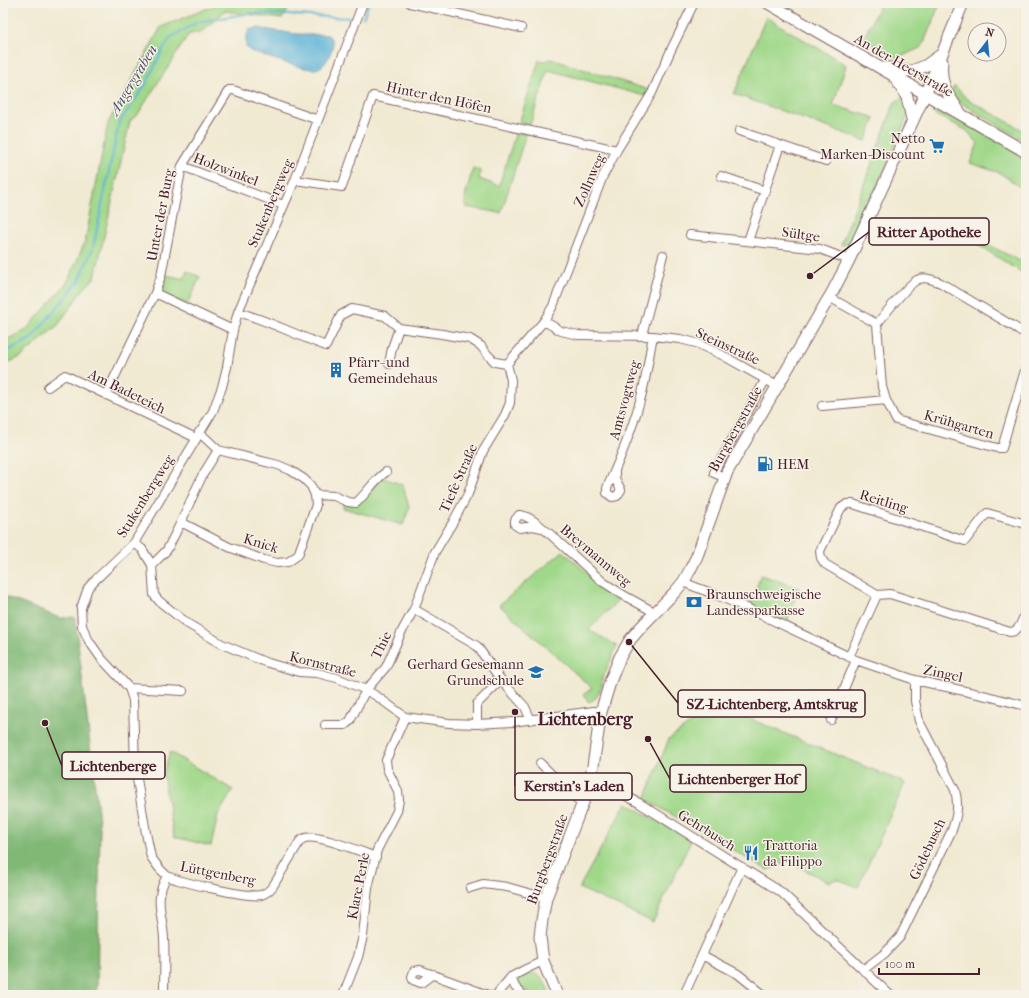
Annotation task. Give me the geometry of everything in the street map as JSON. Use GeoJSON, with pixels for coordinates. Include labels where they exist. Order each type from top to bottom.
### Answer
{"type":"FeatureCollection","features":[{"type":"Feature","properties":{"kind":"street","name":"Stukenbergweg"},"geometry":{"type":"LineString","coordinates":[[166,876],[151,857],[146,833],[134,767],[133,700],[129,688],[89,641],[82,626],[81,608],[88,588],[134,543],[213,411],[222,387],[238,312],[295,180],[363,3]]}},
{"type":"Feature","properties":{"kind":"street"},"geometry":{"type":"LineString","coordinates":[[410,3],[521,28]]}},
{"type":"Feature","properties":{"kind":"street","name":"Zollnweg"},"geometry":{"type":"LineString","coordinates":[[503,364],[544,321],[553,306],[599,185],[617,150],[652,93],[694,3]]}},
{"type":"Feature","properties":{"kind":"street","name":"An der Heerstraße"},"geometry":{"type":"LineString","coordinates":[[768,3],[1026,152]]}},
{"type":"Feature","properties":{"kind":"street","name":"Burgbergstraße"},"geometry":{"type":"LineString","coordinates":[[557,995],[543,962],[540,937],[542,920],[546,898],[584,802],[591,780],[601,712],[609,685],[625,647],[654,612],[684,581],[697,556],[724,477],[849,260],[942,54],[963,3]]}},
{"type":"Feature","properties":{"kind":"street"},"geometry":{"type":"LineString","coordinates":[[879,68],[893,68],[902,71],[912,71],[925,66],[942,54]]}},
{"type":"Feature","properties":{"kind":"street"},"geometry":{"type":"LineString","coordinates":[[942,54],[941,71],[943,85],[962,115]]}},
{"type":"Feature","properties":{"kind":"street"},"geometry":{"type":"LineString","coordinates":[[895,77],[907,97],[912,119]]}},
{"type":"Feature","properties":{"kind":"street","name":"Unter der Burg"},"geometry":{"type":"LineString","coordinates":[[106,395],[155,293],[161,276],[182,166],[229,90],[233,90],[318,120]]}},
{"type":"Feature","properties":{"kind":"street","name":"Hinter den Höfen"},"geometry":{"type":"LineString","coordinates":[[295,180],[342,187],[373,96],[617,150]]}},
{"type":"Feature","properties":{"kind":"street"},"geometry":{"type":"LineString","coordinates":[[739,131],[826,161]]}},
{"type":"Feature","properties":{"kind":"street"},"geometry":{"type":"LineString","coordinates":[[748,241],[780,145]]}},
{"type":"Feature","properties":{"kind":"street","name":"Holzwinkel"},"geometry":{"type":"LineString","coordinates":[[182,166],[283,205]]}},
{"type":"Feature","properties":{"kind":"street"},"geometry":{"type":"LineString","coordinates":[[720,176],[765,191]]}},
{"type":"Feature","properties":{"kind":"street","name":"Sültge"},"geometry":{"type":"LineString","coordinates":[[690,235],[820,249],[849,260]]}},
{"type":"Feature","properties":{"kind":"street"},"geometry":{"type":"LineString","coordinates":[[642,335],[663,254]]}},
{"type":"Feature","properties":{"kind":"street"},"geometry":{"type":"LineString","coordinates":[[829,297],[877,324],[916,280],[925,278],[932,279],[1026,334]]}},
{"type":"Feature","properties":{"kind":"street"},"geometry":{"type":"LineString","coordinates":[[155,293],[233,330]]}},
{"type":"Feature","properties":{"kind":"street"},"geometry":{"type":"LineString","coordinates":[[238,312],[264,320],[303,338],[326,346],[341,315],[352,309],[385,316],[399,328],[470,339],[478,343],[492,360],[503,364]]}},
{"type":"Feature","properties":{"kind":"street","name":"Steinstraße"},"geometry":{"type":"LineString","coordinates":[[544,321],[561,332],[570,334],[642,335],[680,339],[702,346],[727,357],[777,386]]}},
{"type":"Feature","properties":{"kind":"street","name":"Krühgarten"},"geometry":{"type":"LineString","coordinates":[[877,324],[882,387],[886,400],[896,420],[997,448],[1002,448],[1026,367]]}},
{"type":"Feature","properties":{"kind":"street"},"geometry":{"type":"LineString","coordinates":[[389,364],[392,348],[399,328]]}},
{"type":"Feature","properties":{"kind":"street","name":"Amtsvogtweg"},"geometry":{"type":"LineString","coordinates":[[615,470],[637,412],[653,336]]}},
{"type":"Feature","properties":{"kind":"street","name":"Tiefe Straße"},"geometry":{"type":"LineString","coordinates":[[414,610],[434,552],[453,522],[468,494],[483,451],[505,415],[510,403],[511,380],[503,364]]}},
{"type":"Feature","properties":{"kind":"street","name":"Am Badeteich"},"geometry":{"type":"LineString","coordinates":[[48,387],[65,375],[106,395],[198,435]]}},
{"type":"Feature","properties":{"kind":"street"},"geometry":{"type":"LineString","coordinates":[[724,477],[714,473],[715,470],[763,384],[767,380]]}},
{"type":"Feature","properties":{"kind":"street"},"geometry":{"type":"LineString","coordinates":[[822,406],[886,400]]}},
{"type":"Feature","properties":{"kind":"street"},"geometry":{"type":"LineString","coordinates":[[198,435],[218,450],[278,465],[290,470],[304,479],[311,486],[315,495],[334,496],[348,502],[356,503],[386,472]]}},
{"type":"Feature","properties":{"kind":"street"},"geometry":{"type":"LineString","coordinates":[[152,565],[167,550],[181,522],[194,490],[218,450]]}},
{"type":"Feature","properties":{"kind":"street","name":"Knick"},"geometry":{"type":"LineString","coordinates":[[181,522],[229,547],[264,560],[277,563],[288,562],[298,555],[316,505],[315,495]]}},
{"type":"Feature","properties":{"kind":"street","name":"Reitling"},"geometry":{"type":"LineString","coordinates":[[1026,524],[987,513],[965,541],[853,504],[847,504],[841,508],[820,551],[821,558],[825,564],[877,595],[890,594],[1010,632],[1018,630],[1026,610]]}},
{"type":"Feature","properties":{"kind":"street","name":"Breymannweg"},"geometry":{"type":"LineString","coordinates":[[542,528],[603,582],[654,612]]}},
{"type":"Feature","properties":{"kind":"street","name":"Kornstraße"},"geometry":{"type":"LineString","coordinates":[[134,543],[142,549],[152,565],[154,595],[159,601],[195,628],[222,644],[265,662],[299,672],[317,673],[337,678],[366,690],[378,696],[405,717]]}},
{"type":"Feature","properties":{"kind":"street","name":"Zingel"},"geometry":{"type":"LineString","coordinates":[[684,581],[690,585],[749,609],[852,658],[915,680],[1026,706]]}},
{"type":"Feature","properties":{"kind":"street"},"geometry":{"type":"LineString","coordinates":[[831,720],[852,658],[877,595]]}},
{"type":"Feature","properties":{"kind":"street"},"geometry":{"type":"LineString","coordinates":[[414,610],[477,646],[501,680],[525,707],[531,720]]}},
{"type":"Feature","properties":{"kind":"street","name":"Thie"},"geometry":{"type":"LineString","coordinates":[[325,725],[340,725],[348,723],[366,690],[386,667],[401,633],[414,610]]}},
{"type":"Feature","properties":{"kind":"street"},"geometry":{"type":"LineString","coordinates":[[477,724],[477,704],[501,680]]}},
{"type":"Feature","properties":{"kind":"street","name":"Gödebusch"},"geometry":{"type":"LineString","coordinates":[[863,970],[885,953],[900,937],[952,830],[957,815],[958,801],[955,790],[919,721],[915,701],[915,680]]}},
{"type":"Feature","properties":{"kind":"street"},"geometry":{"type":"LineString","coordinates":[[129,688],[183,691]]}},
{"type":"Feature","properties":{"kind":"street"},"geometry":{"type":"LineString","coordinates":[[405,717],[449,723],[477,724],[531,720],[589,712],[601,712]]}},
{"type":"Feature","properties":{"kind":"street","name":"Klare Perle"},"geometry":{"type":"LineString","coordinates":[[343,995],[358,957],[368,888],[378,850],[397,812],[399,800],[398,791],[387,769],[386,760],[405,717]]}},
{"type":"Feature","properties":{"kind":"street","name":"Burgbergstraße"},"geometry":{"type":"LineString","coordinates":[[540,763],[577,799],[584,802]]}},
{"type":"Feature","properties":{"kind":"street","name":"Gehrbusch"},"geometry":{"type":"LineString","coordinates":[[591,780],[606,785],[639,803],[782,892],[890,995]]}},
{"type":"Feature","properties":{"kind":"street","name":"Lüttgenberg"},"geometry":{"type":"LineString","coordinates":[[166,876],[189,883],[254,895],[268,892],[300,841],[304,838],[310,837],[339,844],[376,857]]}},
{"type":"Feature","properties":{"kind":"street"},"geometry":{"type":"LineString","coordinates":[[684,995],[742,867]]}},
{"type":"Feature","properties":{"kind":"street"},"geometry":{"type":"LineString","coordinates":[[164,995],[164,936],[159,906],[160,895],[166,876]]}},
{"type":"Feature","properties":{"kind":"street"},"geometry":{"type":"LineString","coordinates":[[470,888],[483,884],[507,887],[546,898]]}},
{"type":"Feature","properties":{"kind":"street"},"geometry":{"type":"LineString","coordinates":[[702,955],[738,974],[764,995]]}},
{"type":"Feature","properties":{"kind":"street"},"geometry":{"type":"LineString","coordinates":[[496,995],[512,977],[543,962]]}},
{"type":"Feature","properties":{"kind":"street"},"geometry":{"type":"LineString","coordinates":[[433,974],[488,995]]}},
{"type":"Feature","properties":{"kind":"street"},"geometry":{"type":"LineString","coordinates":[[512,977],[515,987],[523,995]]}},
{"type":"Feature","properties":{"kind":"green space"},"geometry":{"type":"Polygon","coordinates":[[[221,3],[292,3],[282,19],[225,11],[200,33],[189,34],[138,114],[130,121],[95,277],[82,291],[58,325],[21,357],[3,365],[3,341],[25,331],[67,283],[85,242],[108,123],[161,27],[221,3]]]}},
{"type":"Feature","properties":{"kind":"green space"},"geometry":{"type":"Polygon","coordinates":[[[881,3],[940,3],[922,47],[898,58],[863,39],[881,3]]]}},
{"type":"Feature","properties":{"kind":"green space"},"geometry":{"type":"Polygon","coordinates":[[[766,17],[846,65],[833,105],[875,118],[866,141],[734,94],[766,17]]]}},
{"type":"Feature","properties":{"kind":"green space"},"geometry":{"type":"Polygon","coordinates":[[[551,59],[649,90],[645,96],[548,70],[530,125],[519,123],[539,60],[544,61],[551,59]]]}},
{"type":"Feature","properties":{"kind":"green space"},"geometry":{"type":"Polygon","coordinates":[[[955,86],[967,99],[1026,132],[1026,142],[958,101],[950,92],[955,86]]]}},
{"type":"Feature","properties":{"kind":"green space"},"geometry":{"type":"Polygon","coordinates":[[[905,96],[914,101],[854,243],[841,245],[895,102],[905,96]]]}},
{"type":"Feature","properties":{"kind":"green space"},"geometry":{"type":"Polygon","coordinates":[[[935,109],[946,112],[1026,157],[1026,191],[1000,173],[970,163],[978,143],[966,130],[932,113],[935,109]]]}},
{"type":"Feature","properties":{"kind":"green space"},"geometry":{"type":"Polygon","coordinates":[[[516,132],[526,134],[501,213],[466,207],[465,197],[473,168],[481,171],[479,179],[499,186],[516,132]]]}},
{"type":"Feature","properties":{"kind":"green space"},"geometry":{"type":"Polygon","coordinates":[[[935,218],[1026,264],[1026,275],[935,218]]]}},
{"type":"Feature","properties":{"kind":"green space"},"geometry":{"type":"Polygon","coordinates":[[[187,271],[200,277],[187,305],[163,292],[166,275],[184,279],[187,271]]]}},
{"type":"Feature","properties":{"kind":"green space"},"geometry":{"type":"Polygon","coordinates":[[[383,478],[403,485],[409,508],[403,525],[343,508],[344,503],[353,505],[383,478]]]}},
{"type":"Feature","properties":{"kind":"green space"},"geometry":{"type":"Polygon","coordinates":[[[563,551],[618,600],[589,630],[617,646],[602,679],[602,686],[596,698],[589,702],[583,695],[592,688],[499,605],[563,551]]]}},
{"type":"Feature","properties":{"kind":"green space"},"geometry":{"type":"Polygon","coordinates":[[[761,575],[799,588],[786,625],[749,607],[761,575]]]}},
{"type":"Feature","properties":{"kind":"green space"},"geometry":{"type":"Polygon","coordinates":[[[3,596],[60,618],[75,617],[100,829],[97,995],[3,995],[3,596]]]}},
{"type":"Feature","properties":{"kind":"green space"},"geometry":{"type":"Polygon","coordinates":[[[716,705],[905,783],[858,887],[837,879],[829,882],[789,862],[767,870],[645,799],[669,739],[716,705]]]}},
{"type":"Feature","properties":{"kind":"green space"},"geometry":{"type":"Polygon","coordinates":[[[170,752],[233,790],[218,815],[211,846],[174,837],[163,775],[170,752]]]}},
{"type":"Feature","properties":{"kind":"green space"},"geometry":{"type":"Polygon","coordinates":[[[626,803],[691,840],[653,922],[579,888],[626,803]]]}},
{"type":"Feature","properties":{"kind":"green space"},"geometry":{"type":"Polygon","coordinates":[[[534,973],[540,976],[545,983],[549,991],[547,995],[532,994],[519,986],[518,978],[524,974],[534,973]]]}},
{"type":"Feature","properties":{"kind":"water"},"geometry":{"type":"Polygon","coordinates":[[[257,28],[296,34],[328,35],[333,44],[326,62],[318,68],[309,69],[252,52],[246,47],[246,38],[249,30],[257,28]]]}},
{"type":"Feature","properties":{"kind":"waterway","name":"Angergraben"},"geometry":{"type":"LineString","coordinates":[[363,18],[369,3]]}},
{"type":"Feature","properties":{"kind":"waterway","name":"Angergraben"},"geometry":{"type":"LineString","coordinates":[[3,353],[31,339],[79,281],[93,248],[119,123],[146,84],[163,49],[171,37],[198,22],[251,13],[351,18]]}},
{"type":"Feature","properties":{"kind":"place","name":"Netto Marken-Discount"},"geometry":{"type":"Point","coordinates":[937,146]}},
{"type":"Feature","properties":{"kind":"place","name":"Ritter Apotheke"},"geometry":{"type":"Point","coordinates":[810,276]}},
{"type":"Feature","properties":{"kind":"place","name":"Pfarr- und Gemeindehaus"},"geometry":{"type":"Point","coordinates":[336,370]}},
{"type":"Feature","properties":{"kind":"place","name":"HEM"},"geometry":{"type":"Point","coordinates":[765,464]}},
{"type":"Feature","properties":{"kind":"place","name":"Braunschweigische Landessparkasse"},"geometry":{"type":"Point","coordinates":[694,602]}},
{"type":"Feature","properties":{"kind":"place","name":"SZ-Lichtenberg, Amtskrug"},"geometry":{"type":"Point","coordinates":[629,642]}},
{"type":"Feature","properties":{"kind":"place","name":"Gerhard Gesemann Grundschule"},"geometry":{"type":"Point","coordinates":[536,672]}},
{"type":"Feature","properties":{"kind":"place","name":"Kerstin's Laden"},"geometry":{"type":"Point","coordinates":[515,712]}},
{"type":"Feature","properties":{"kind":"place","name":"Lichtenberge"},"geometry":{"type":"Point","coordinates":[45,723]}},
{"type":"Feature","properties":{"kind":"place","name":"Lichtenberger Hof"},"geometry":{"type":"Point","coordinates":[648,739]}},
{"type":"Feature","properties":{"kind":"place","name":"Trattoria da Filippo"},"geometry":{"type":"Point","coordinates":[751,853]}},
{"type":"Feature","properties":{"kind":"district","name":"Lichtenberg"},"geometry":{"type":"Point","coordinates":[585,719]}}]}
